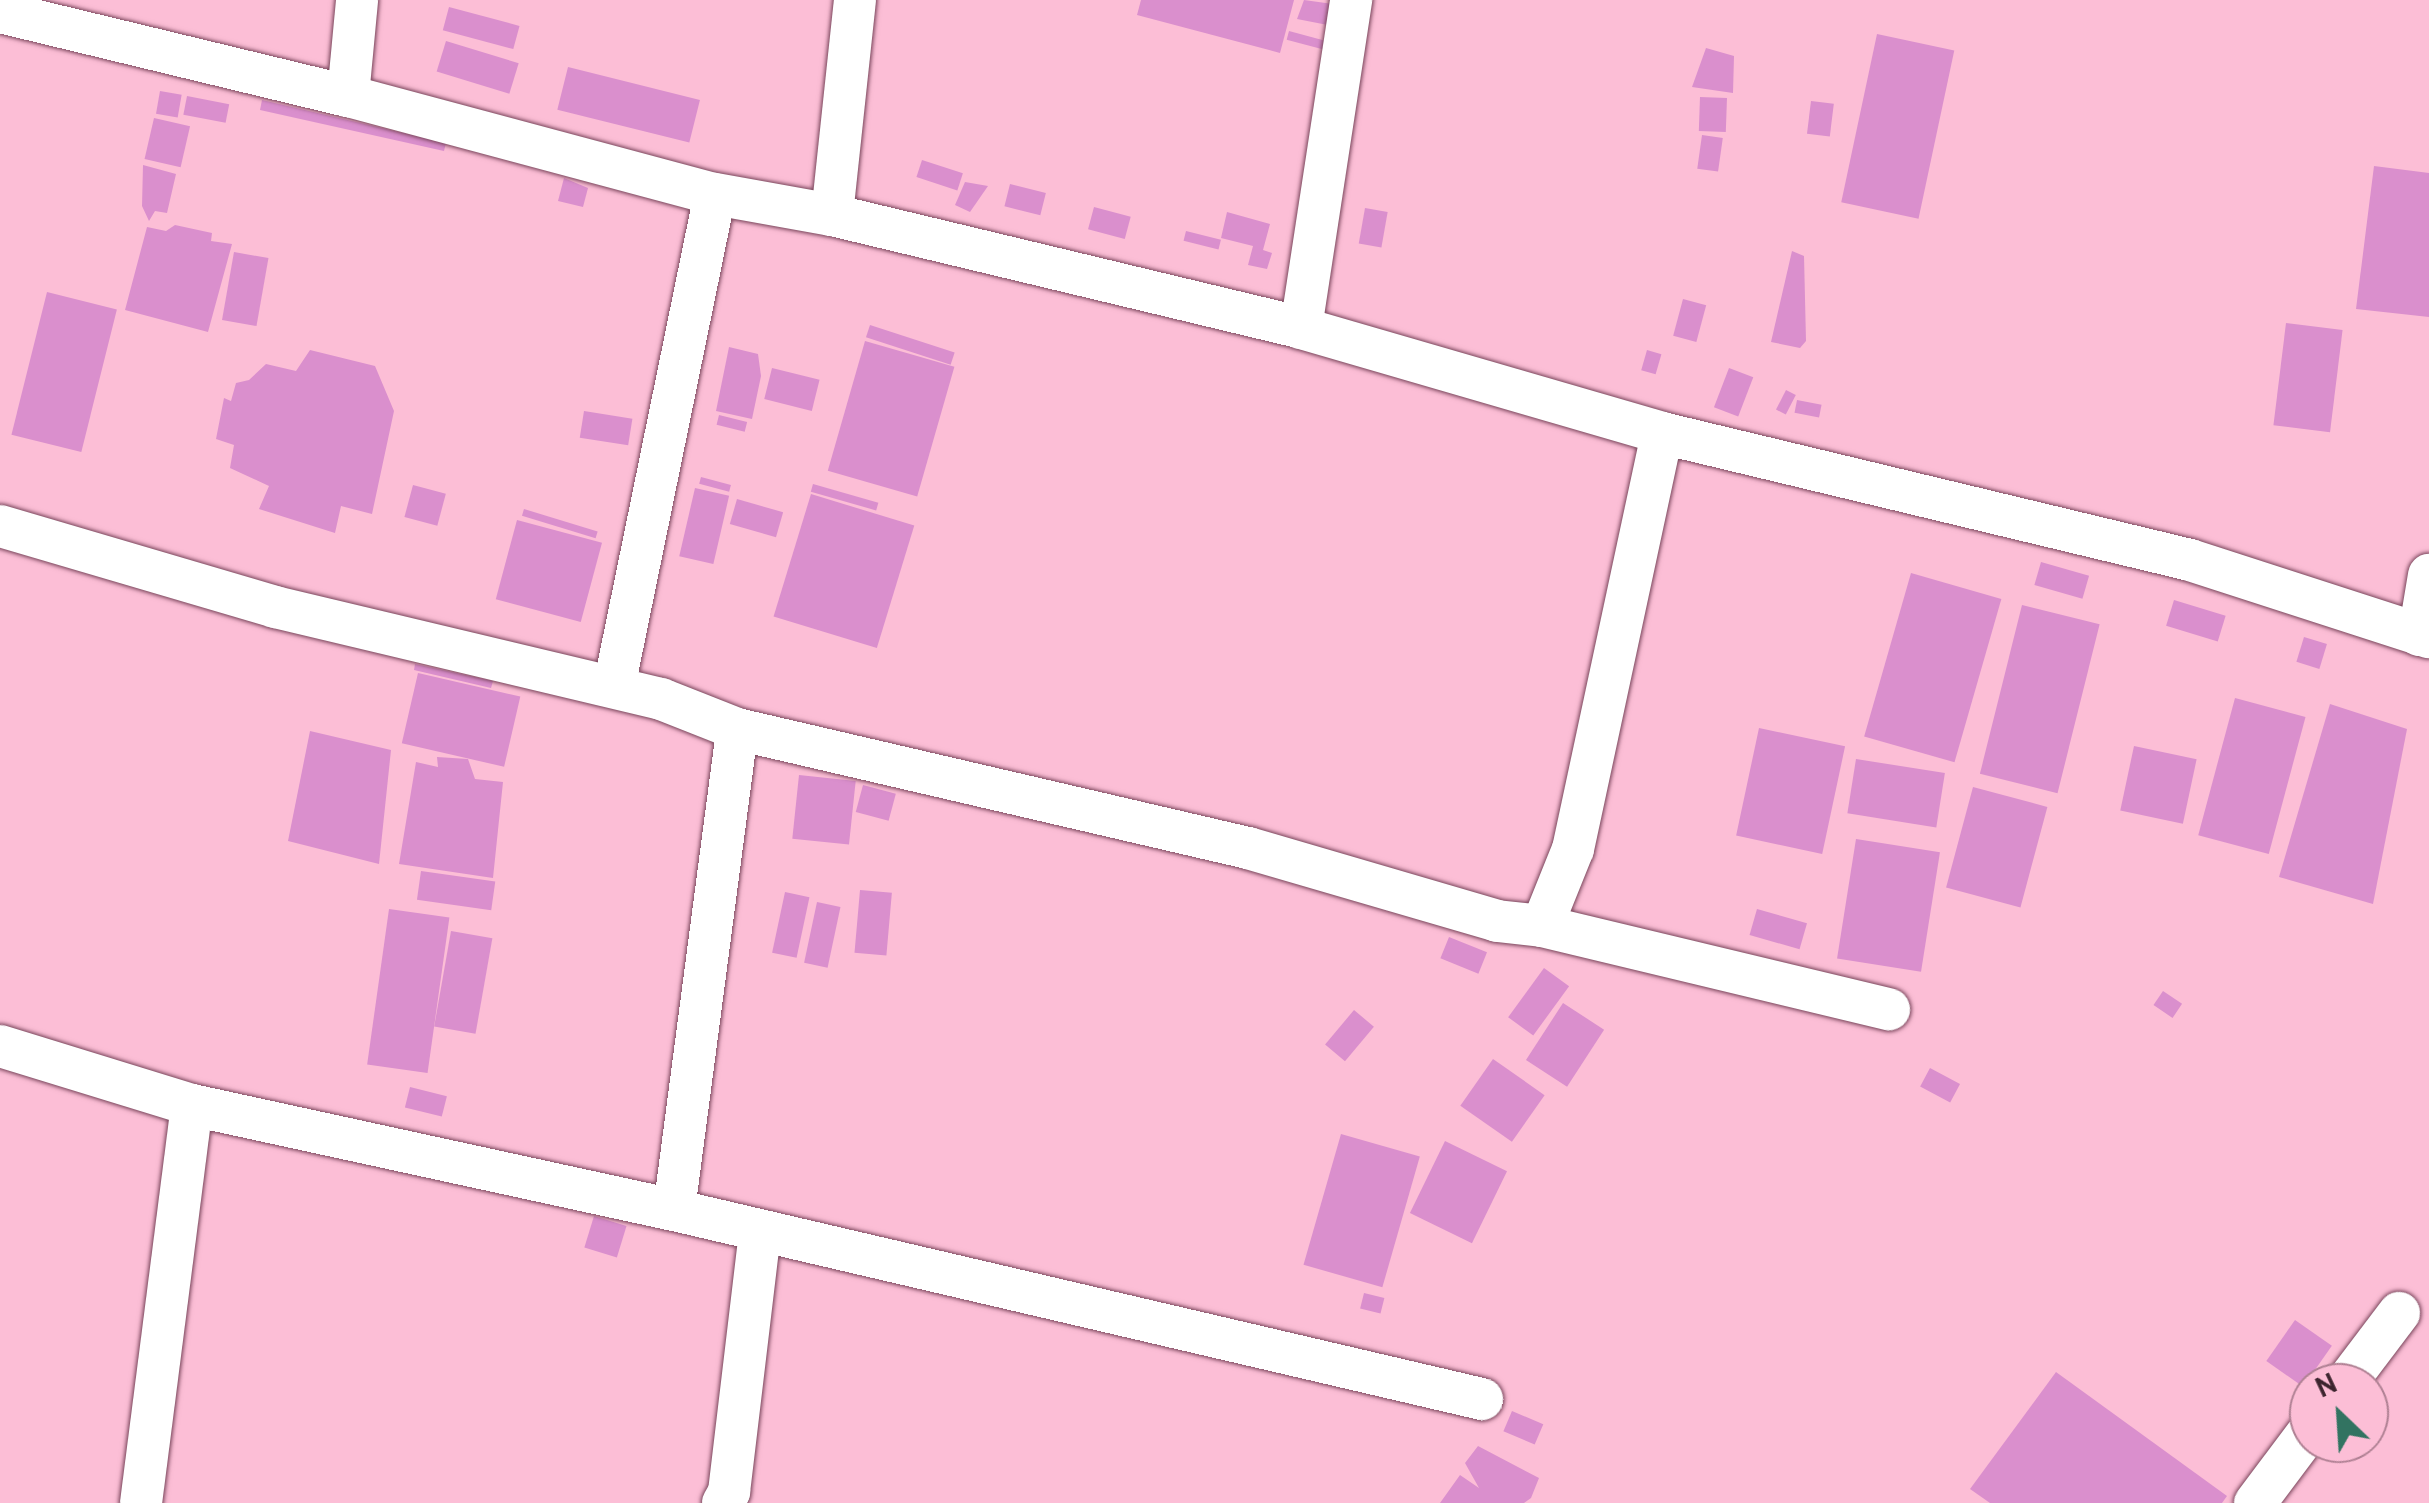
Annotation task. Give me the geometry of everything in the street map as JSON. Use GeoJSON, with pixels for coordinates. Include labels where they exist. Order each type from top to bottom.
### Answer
{"type":"FeatureCollection","features":[{"type":"Feature","properties":{"kind":"street"},"geometry":{"type":"LineString","coordinates":[[348,96],[357,0]]}},
{"type":"Feature","properties":{"kind":"street"},"geometry":{"type":"LineString","coordinates":[[832,214],[855,0]]}},
{"type":"Feature","properties":{"kind":"street"},"geometry":{"type":"LineString","coordinates":[[1301,328],[1351,0]]}},
{"type":"Feature","properties":{"kind":"street"},"geometry":{"type":"LineString","coordinates":[[0,12],[348,96],[715,194],[832,214],[1301,328],[1662,433],[2190,560],[2424,636],[2429,575]]}},
{"type":"Feature","properties":{"kind":"street"},"geometry":{"type":"LineString","coordinates":[[614,687],[715,194]]}},
{"type":"Feature","properties":{"kind":"street"},"geometry":{"type":"LineString","coordinates":[[1542,926],[1573,849],[1662,433]]}},
{"type":"Feature","properties":{"kind":"street"},"geometry":{"type":"LineString","coordinates":[[0,526],[275,608],[614,687],[737,728],[1248,848],[1497,921],[1542,926],[1889,1009]]}},
{"type":"Feature","properties":{"kind":"street"},"geometry":{"type":"LineString","coordinates":[[674,1210],[737,728]]}},
{"type":"Feature","properties":{"kind":"street"},"geometry":{"type":"LineString","coordinates":[[0,1046],[192,1105],[674,1210],[1482,1399]]}},
{"type":"Feature","properties":{"kind":"street"},"geometry":{"type":"LineString","coordinates":[[141,1503],[192,1105]]}},
{"type":"Feature","properties":{"kind":"street"},"geometry":{"type":"LineString","coordinates":[[723,1503],[729,1492],[760,1231]]}},
{"type":"Feature","properties":{"kind":"street"},"geometry":{"type":"LineString","coordinates":[[2361,1363],[2399,1312]]}},
{"type":"Feature","properties":{"kind":"street"},"geometry":{"type":"LineString","coordinates":[[2254,1503],[2289,1457]]}},
{"type":"Feature","properties":{"kind":"building"},"geometry":{"type":"Polygon","coordinates":[[[1141,0],[1294,0],[1280,53],[1137,15],[1141,0]]]}},
{"type":"Feature","properties":{"kind":"building"},"geometry":{"type":"Polygon","coordinates":[[[1304,0],[1340,5],[1338,27],[1297,19],[1304,0]]]}},
{"type":"Feature","properties":{"kind":"building"},"geometry":{"type":"Polygon","coordinates":[[[449,7],[520,26],[513,49],[443,30],[449,7]]]}},
{"type":"Feature","properties":{"kind":"building"},"geometry":{"type":"Polygon","coordinates":[[[1289,31],[1334,43],[1332,52],[1287,40],[1289,31]]]}},
{"type":"Feature","properties":{"kind":"building"},"geometry":{"type":"Polygon","coordinates":[[[1877,34],[1954,50],[1919,219],[1841,202],[1877,34]]]}},
{"type":"Feature","properties":{"kind":"building"},"geometry":{"type":"Polygon","coordinates":[[[446,41],[519,63],[509,94],[437,72],[446,41]]]}},
{"type":"Feature","properties":{"kind":"building"},"geometry":{"type":"Polygon","coordinates":[[[1706,48],[1734,56],[1733,93],[1692,87],[1706,48]]]}},
{"type":"Feature","properties":{"kind":"building"},"geometry":{"type":"Polygon","coordinates":[[[568,67],[700,100],[689,143],[557,110],[568,67]]]}},
{"type":"Feature","properties":{"kind":"building"},"geometry":{"type":"Polygon","coordinates":[[[160,91],[182,95],[178,117],[156,114],[160,91]]]}},
{"type":"Feature","properties":{"kind":"building"},"geometry":{"type":"Polygon","coordinates":[[[187,96],[229,104],[226,123],[183,115],[187,96]]]}},
{"type":"Feature","properties":{"kind":"building"},"geometry":{"type":"Polygon","coordinates":[[[1700,97],[1727,98],[1726,132],[1699,131],[1700,97]]]}},
{"type":"Feature","properties":{"kind":"building"},"geometry":{"type":"Polygon","coordinates":[[[262,100],[446,143],[444,151],[260,110],[262,100]]]}},
{"type":"Feature","properties":{"kind":"building"},"geometry":{"type":"Polygon","coordinates":[[[1811,101],[1834,104],[1830,137],[1807,134],[1811,101]]]}},
{"type":"Feature","properties":{"kind":"building"},"geometry":{"type":"Polygon","coordinates":[[[154,118],[190,126],[181,167],[145,159],[154,118]]]}},
{"type":"Feature","properties":{"kind":"building"},"geometry":{"type":"Polygon","coordinates":[[[1702,135],[1723,138],[1718,172],[1697,169],[1702,135]]]}},
{"type":"Feature","properties":{"kind":"building"},"geometry":{"type":"Polygon","coordinates":[[[922,160],[963,173],[957,190],[916,177],[922,160]]]}},
{"type":"Feature","properties":{"kind":"building"},"geometry":{"type":"Polygon","coordinates":[[[143,165],[176,174],[167,213],[155,211],[149,221],[142,206],[143,165]]]}},
{"type":"Feature","properties":{"kind":"building"},"geometry":{"type":"Polygon","coordinates":[[[2374,166],[2429,173],[2429,317],[2356,309],[2374,166]]]}},
{"type":"Feature","properties":{"kind":"building"},"geometry":{"type":"Polygon","coordinates":[[[564,178],[588,188],[583,207],[558,201],[564,178]]]}},
{"type":"Feature","properties":{"kind":"building"},"geometry":{"type":"Polygon","coordinates":[[[965,182],[988,186],[970,212],[955,205],[965,182]]]}},
{"type":"Feature","properties":{"kind":"building"},"geometry":{"type":"Polygon","coordinates":[[[1010,184],[1046,193],[1040,215],[1004,206],[1010,184]]]}},
{"type":"Feature","properties":{"kind":"building"},"geometry":{"type":"Polygon","coordinates":[[[1094,207],[1131,217],[1125,239],[1088,229],[1094,207]]]}},
{"type":"Feature","properties":{"kind":"building"},"geometry":{"type":"Polygon","coordinates":[[[1365,208],[1388,212],[1381,247],[1359,243],[1365,208]]]}},
{"type":"Feature","properties":{"kind":"building"},"geometry":{"type":"Polygon","coordinates":[[[1227,212],[1270,224],[1263,250],[1272,253],[1267,269],[1248,265],[1253,246],[1221,238],[1227,212]]]}},
{"type":"Feature","properties":{"kind":"building"},"geometry":{"type":"Polygon","coordinates":[[[175,225],[212,233],[211,241],[232,244],[208,332],[125,310],[147,227],[166,231],[175,225]]]}},
{"type":"Feature","properties":{"kind":"building"},"geometry":{"type":"Polygon","coordinates":[[[1186,231],[1221,240],[1219,249],[1184,241],[1186,231]]]}},
{"type":"Feature","properties":{"kind":"building"},"geometry":{"type":"Polygon","coordinates":[[[1792,251],[1804,256],[1806,341],[1800,348],[1771,342],[1792,251]]]}},
{"type":"Feature","properties":{"kind":"building"},"geometry":{"type":"Polygon","coordinates":[[[234,252],[268,258],[256,326],[222,320],[234,252]]]}},
{"type":"Feature","properties":{"kind":"building"},"geometry":{"type":"Polygon","coordinates":[[[47,292],[117,309],[81,452],[11,435],[47,292]]]}},
{"type":"Feature","properties":{"kind":"building"},"geometry":{"type":"Polygon","coordinates":[[[1683,299],[1706,305],[1696,342],[1673,336],[1683,299]]]}},
{"type":"Feature","properties":{"kind":"building"},"geometry":{"type":"Polygon","coordinates":[[[2286,323],[2343,330],[2330,432],[2273,425],[2286,323]]]}},
{"type":"Feature","properties":{"kind":"building"},"geometry":{"type":"Polygon","coordinates":[[[870,325],[955,353],[951,365],[866,337],[870,325]]]}},
{"type":"Feature","properties":{"kind":"building"},"geometry":{"type":"Polygon","coordinates":[[[865,341],[954,367],[917,496],[828,471],[865,341]]]}},
{"type":"Feature","properties":{"kind":"building"},"geometry":{"type":"Polygon","coordinates":[[[729,347],[758,354],[761,376],[752,419],[716,411],[729,347]]]}},
{"type":"Feature","properties":{"kind":"building"},"geometry":{"type":"Polygon","coordinates":[[[310,350],[375,366],[394,411],[372,514],[341,506],[335,533],[259,509],[269,486],[230,468],[234,445],[216,439],[224,398],[231,401],[236,383],[249,380],[266,364],[296,371],[310,350]]]}},
{"type":"Feature","properties":{"kind":"building"},"geometry":{"type":"Polygon","coordinates":[[[1647,350],[1661,354],[1656,374],[1641,370],[1647,350]]]}},
{"type":"Feature","properties":{"kind":"building"},"geometry":{"type":"Polygon","coordinates":[[[772,368],[820,380],[812,411],[764,399],[772,368]]]}},
{"type":"Feature","properties":{"kind":"building"},"geometry":{"type":"Polygon","coordinates":[[[1729,368],[1753,377],[1738,417],[1714,407],[1729,368]]]}},
{"type":"Feature","properties":{"kind":"building"},"geometry":{"type":"Polygon","coordinates":[[[1786,390],[1796,395],[1786,415],[1776,410],[1786,390]]]}},
{"type":"Feature","properties":{"kind":"building"},"geometry":{"type":"Polygon","coordinates":[[[1797,400],[1822,405],[1819,418],[1795,413],[1797,400]]]}},
{"type":"Feature","properties":{"kind":"building"},"geometry":{"type":"Polygon","coordinates":[[[584,411],[632,419],[628,445],[580,438],[584,411]]]}},
{"type":"Feature","properties":{"kind":"building"},"geometry":{"type":"Polygon","coordinates":[[[719,415],[747,422],[745,432],[717,425],[719,415]]]}},
{"type":"Feature","properties":{"kind":"building"},"geometry":{"type":"Polygon","coordinates":[[[701,477],[731,485],[729,492],[699,484],[701,477]]]}},
{"type":"Feature","properties":{"kind":"building"},"geometry":{"type":"Polygon","coordinates":[[[813,484],[878,503],[876,510],[811,492],[813,484]]]}},
{"type":"Feature","properties":{"kind":"building"},"geometry":{"type":"Polygon","coordinates":[[[413,485],[446,494],[437,526],[404,517],[413,485]]]}},
{"type":"Feature","properties":{"kind":"building"},"geometry":{"type":"Polygon","coordinates":[[[695,488],[729,496],[713,564],[679,556],[695,488]]]}},
{"type":"Feature","properties":{"kind":"building"},"geometry":{"type":"Polygon","coordinates":[[[811,494],[914,526],[877,648],[774,616],[811,494]]]}},
{"type":"Feature","properties":{"kind":"building"},"geometry":{"type":"Polygon","coordinates":[[[737,499],[783,512],[776,537],[730,524],[737,499]]]}},
{"type":"Feature","properties":{"kind":"building"},"geometry":{"type":"Polygon","coordinates":[[[524,509],[598,532],[596,538],[522,516],[524,509]]]}},
{"type":"Feature","properties":{"kind":"building"},"geometry":{"type":"Polygon","coordinates":[[[517,520],[602,543],[581,622],[496,599],[517,520]]]}},
{"type":"Feature","properties":{"kind":"building"},"geometry":{"type":"Polygon","coordinates":[[[2041,562],[2089,576],[2082,599],[2034,585],[2041,562]]]}},
{"type":"Feature","properties":{"kind":"building"},"geometry":{"type":"Polygon","coordinates":[[[1911,573],[2001,599],[1955,762],[1864,736],[1911,573]]]}},
{"type":"Feature","properties":{"kind":"building"},"geometry":{"type":"Polygon","coordinates":[[[2174,600],[2226,616],[2218,642],[2166,626],[2174,600]]]}},
{"type":"Feature","properties":{"kind":"building"},"geometry":{"type":"Polygon","coordinates":[[[2022,605],[2100,624],[2058,793],[1980,774],[2022,605]]]}},
{"type":"Feature","properties":{"kind":"building"},"geometry":{"type":"Polygon","coordinates":[[[2304,637],[2327,644],[2319,669],[2296,662],[2304,637]]]}},
{"type":"Feature","properties":{"kind":"building"},"geometry":{"type":"Polygon","coordinates":[[[415,664],[493,681],[491,688],[414,670],[415,664]]]}},
{"type":"Feature","properties":{"kind":"building"},"geometry":{"type":"Polygon","coordinates":[[[418,673],[520,697],[504,767],[402,743],[418,673]]]}},
{"type":"Feature","properties":{"kind":"building"},"geometry":{"type":"Polygon","coordinates":[[[2235,698],[2306,717],[2269,854],[2198,835],[2235,698]]]}},
{"type":"Feature","properties":{"kind":"building"},"geometry":{"type":"Polygon","coordinates":[[[2330,704],[2407,729],[2373,904],[2279,877],[2330,704]]]}},
{"type":"Feature","properties":{"kind":"building"},"geometry":{"type":"Polygon","coordinates":[[[1759,728],[1845,746],[1822,854],[1736,836],[1759,728]]]}},
{"type":"Feature","properties":{"kind":"building"},"geometry":{"type":"Polygon","coordinates":[[[310,731],[391,750],[379,864],[288,841],[310,731]]]}},
{"type":"Feature","properties":{"kind":"building"},"geometry":{"type":"Polygon","coordinates":[[[2134,746],[2197,759],[2183,824],[2120,811],[2134,746]]]}},
{"type":"Feature","properties":{"kind":"building"},"geometry":{"type":"Polygon","coordinates":[[[437,757],[468,759],[475,779],[503,782],[493,878],[399,864],[416,762],[438,767],[437,757]]]}},
{"type":"Feature","properties":{"kind":"building"},"geometry":{"type":"Polygon","coordinates":[[[1856,759],[1945,773],[1936,827],[1847,813],[1856,759]]]}},
{"type":"Feature","properties":{"kind":"building"},"geometry":{"type":"Polygon","coordinates":[[[799,775],[856,781],[849,845],[792,839],[799,775]]]}},
{"type":"Feature","properties":{"kind":"building"},"geometry":{"type":"Polygon","coordinates":[[[863,785],[896,794],[889,821],[856,812],[863,785]]]}},
{"type":"Feature","properties":{"kind":"building"},"geometry":{"type":"Polygon","coordinates":[[[1973,787],[2047,807],[2020,907],[1946,887],[1973,787]]]}},
{"type":"Feature","properties":{"kind":"building"},"geometry":{"type":"Polygon","coordinates":[[[1856,839],[1940,852],[1921,972],[1837,959],[1856,839]]]}},
{"type":"Feature","properties":{"kind":"building"},"geometry":{"type":"Polygon","coordinates":[[[421,871],[495,881],[491,910],[417,900],[421,871]]]}},
{"type":"Feature","properties":{"kind":"building"},"geometry":{"type":"Polygon","coordinates":[[[860,890],[892,893],[886,956],[855,953],[860,890]]]}},
{"type":"Feature","properties":{"kind":"building"},"geometry":{"type":"Polygon","coordinates":[[[785,892],[809,897],[797,958],[772,953],[785,892]]]}},
{"type":"Feature","properties":{"kind":"building"},"geometry":{"type":"Polygon","coordinates":[[[817,902],[840,907],[828,968],[804,963],[817,902]]]}},
{"type":"Feature","properties":{"kind":"building"},"geometry":{"type":"Polygon","coordinates":[[[389,909],[449,917],[428,1073],[367,1064],[389,909]]]}},
{"type":"Feature","properties":{"kind":"building"},"geometry":{"type":"Polygon","coordinates":[[[1757,909],[1807,923],[1800,949],[1750,935],[1757,909]]]}},
{"type":"Feature","properties":{"kind":"building"},"geometry":{"type":"Polygon","coordinates":[[[451,931],[492,938],[476,1034],[434,1027],[451,931]]]}},
{"type":"Feature","properties":{"kind":"building"},"geometry":{"type":"Polygon","coordinates":[[[1449,937],[1487,952],[1478,974],[1440,958],[1449,937]]]}},
{"type":"Feature","properties":{"kind":"building"},"geometry":{"type":"Polygon","coordinates":[[[1544,968],[1569,986],[1533,1036],[1508,1017],[1544,968]]]}},
{"type":"Feature","properties":{"kind":"building"},"geometry":{"type":"Polygon","coordinates":[[[2163,991],[2182,1004],[2173,1018],[2153,1005],[2163,991]]]}},
{"type":"Feature","properties":{"kind":"building"},"geometry":{"type":"Polygon","coordinates":[[[1563,1003],[1604,1030],[1567,1087],[1526,1060],[1563,1003]]]}},
{"type":"Feature","properties":{"kind":"building"},"geometry":{"type":"Polygon","coordinates":[[[1354,1010],[1374,1027],[1345,1061],[1325,1044],[1354,1010]]]}},
{"type":"Feature","properties":{"kind":"building"},"geometry":{"type":"Polygon","coordinates":[[[1493,1059],[1545,1095],[1512,1142],[1460,1106],[1493,1059]]]}},
{"type":"Feature","properties":{"kind":"building"},"geometry":{"type":"Polygon","coordinates":[[[1930,1068],[1960,1084],[1950,1103],[1920,1087],[1930,1068]]]}},
{"type":"Feature","properties":{"kind":"building"},"geometry":{"type":"Polygon","coordinates":[[[410,1087],[447,1096],[442,1117],[405,1107],[410,1087]]]}},
{"type":"Feature","properties":{"kind":"building"},"geometry":{"type":"Polygon","coordinates":[[[1341,1134],[1420,1157],[1382,1287],[1304,1265],[1341,1134]]]}},
{"type":"Feature","properties":{"kind":"building"},"geometry":{"type":"Polygon","coordinates":[[[1445,1141],[1507,1171],[1472,1243],[1410,1213],[1445,1141]]]}},
{"type":"Feature","properties":{"kind":"building"},"geometry":{"type":"Polygon","coordinates":[[[594,1216],[627,1226],[617,1257],[584,1248],[594,1216]]]}},
{"type":"Feature","properties":{"kind":"building"},"geometry":{"type":"Polygon","coordinates":[[[1364,1293],[1384,1298],[1381,1314],[1360,1309],[1364,1293]]]}},
{"type":"Feature","properties":{"kind":"building"},"geometry":{"type":"Polygon","coordinates":[[[2295,1320],[2332,1346],[2320,1363],[2289,1363],[2289,1377],[2266,1361],[2295,1320]]]}},
{"type":"Feature","properties":{"kind":"building"},"geometry":{"type":"Polygon","coordinates":[[[2056,1372],[2227,1496],[2222,1503],[1990,1503],[1970,1489],[2056,1372]]]}},
{"type":"Feature","properties":{"kind":"building"},"geometry":{"type":"Polygon","coordinates":[[[1512,1411],[1543,1424],[1535,1445],[1503,1431],[1512,1411]]]}},
{"type":"Feature","properties":{"kind":"building"},"geometry":{"type":"Polygon","coordinates":[[[1478,1446],[1539,1478],[1531,1498],[1524,1503],[1440,1503],[1460,1475],[1479,1488],[1465,1463],[1478,1446]]]}}]}
